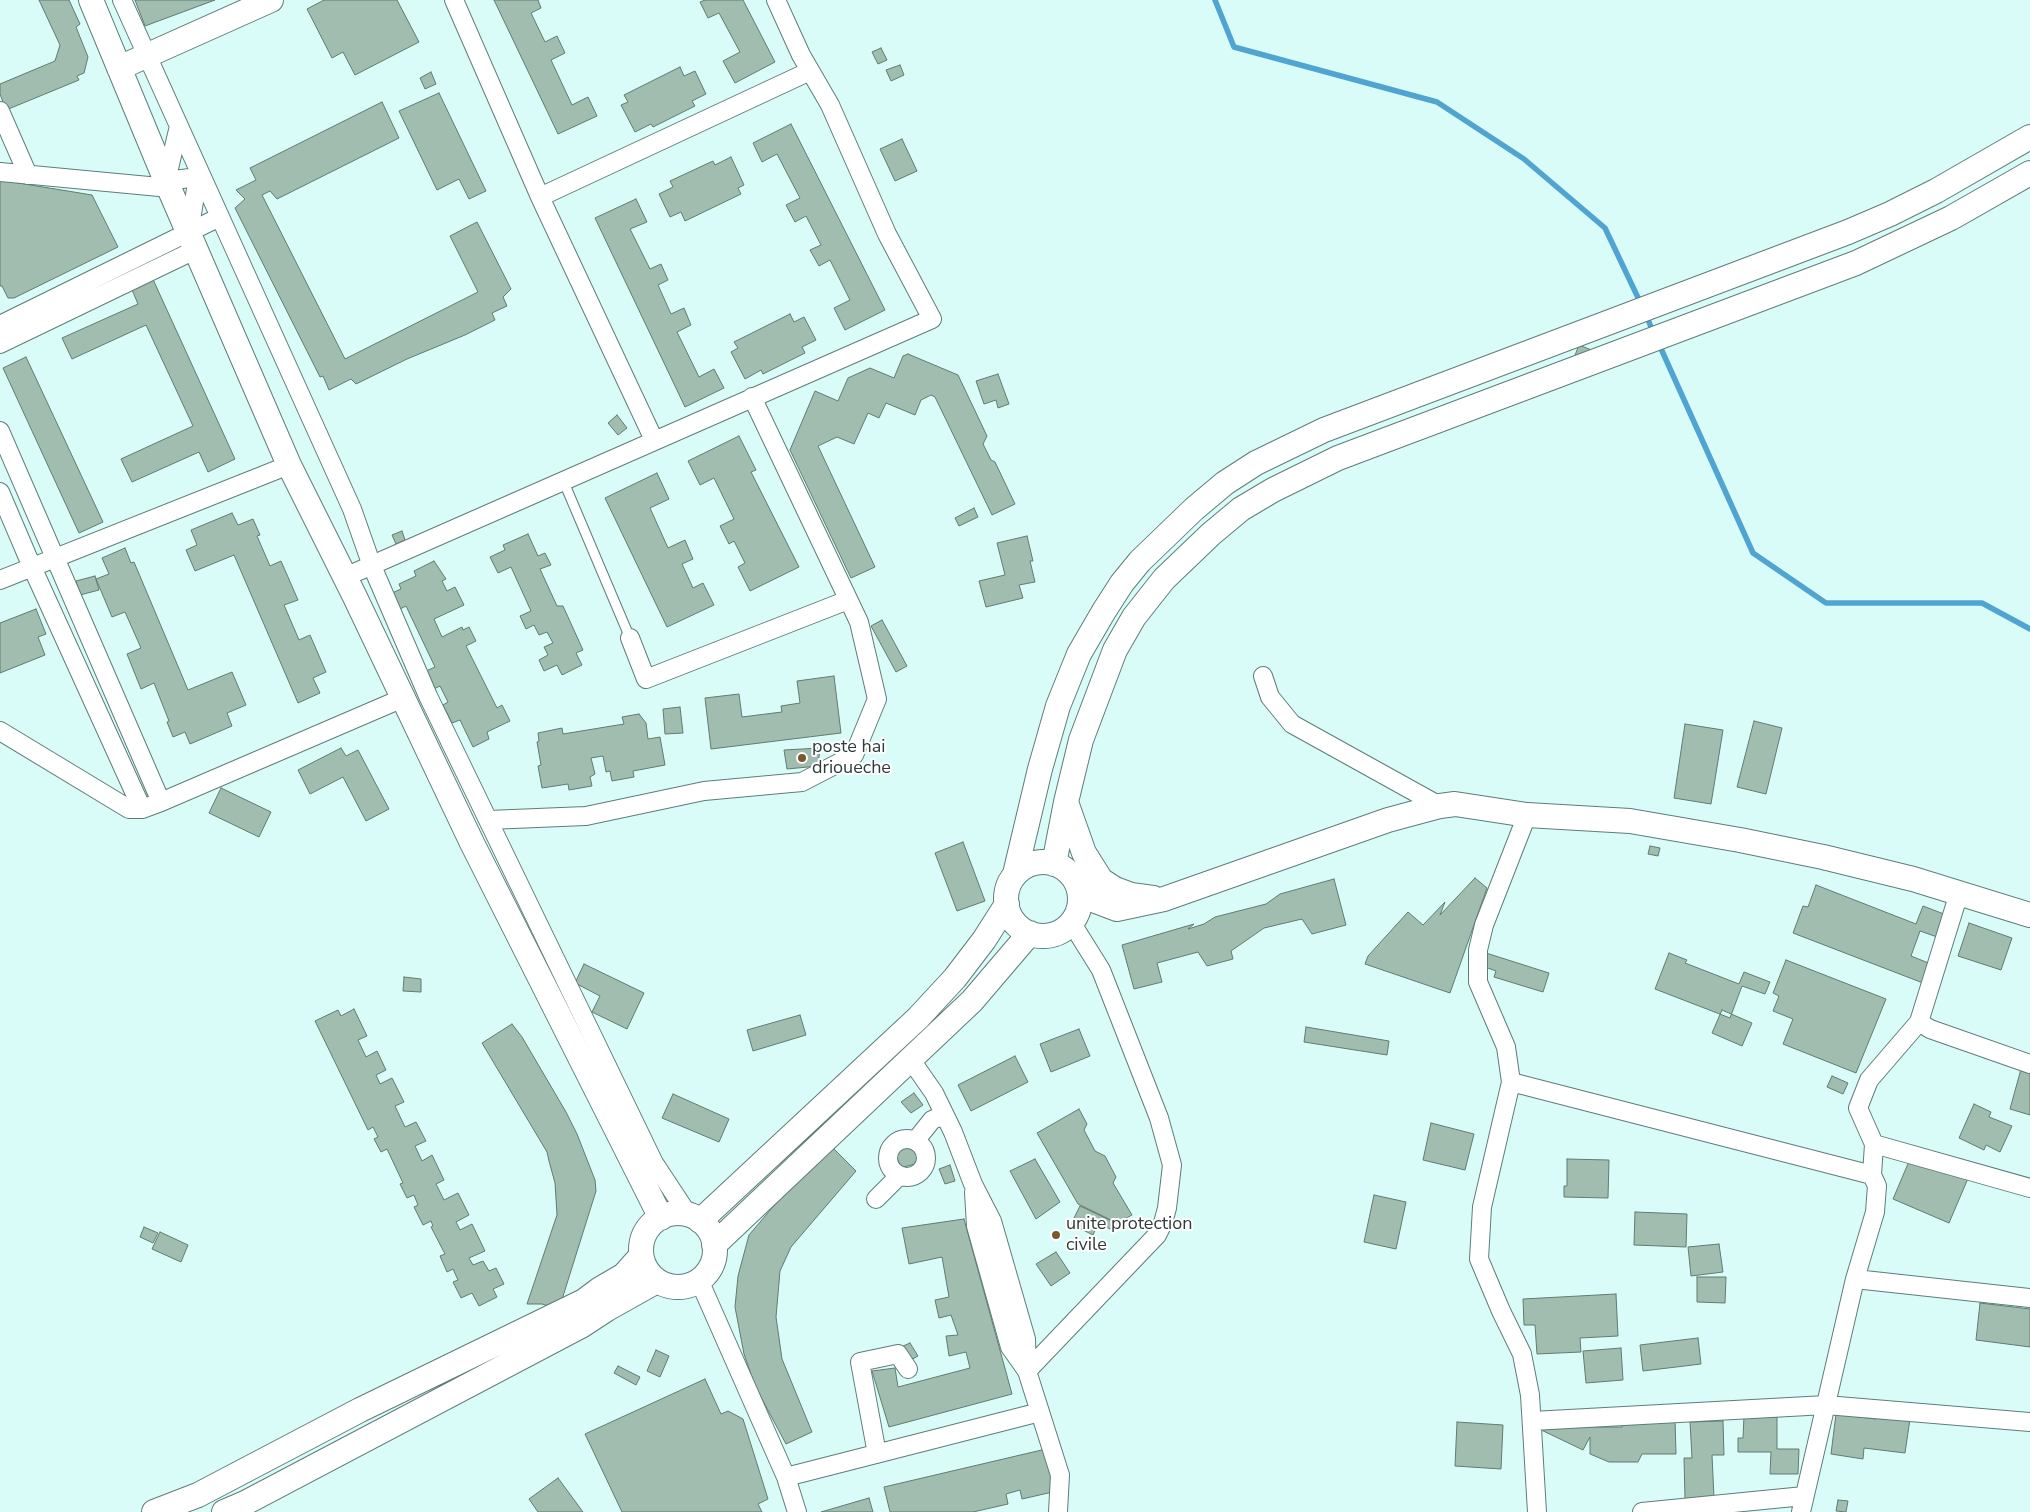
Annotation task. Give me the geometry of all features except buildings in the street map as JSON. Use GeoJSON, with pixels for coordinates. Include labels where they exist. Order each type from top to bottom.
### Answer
{"type":"FeatureCollection","features":[{"type":"Feature","properties":{"kind":"street"},"geometry":{"type":"LineString","coordinates":[[91,0],[168,185],[289,464],[472,843],[661,1218]]}},
{"type":"Feature","properties":{"kind":"street"},"geometry":{"type":"LineString","coordinates":[[122,0],[352,509],[372,566],[428,696],[654,1163],[695,1218],[710,1233],[714,1245],[713,1261],[709,1270],[699,1280],[692,1285],[675,1287],[657,1280],[644,1265],[641,1256],[643,1236],[648,1227],[661,1218],[675,1214],[695,1218]]}},
{"type":"Feature","properties":{"kind":"street"},"geometry":{"type":"LineString","coordinates":[[119,68],[271,0]]}},
{"type":"Feature","properties":{"kind":"street"},"geometry":{"type":"LineString","coordinates":[[454,0],[540,197],[654,440]]}},
{"type":"Feature","properties":{"kind":"street"},"geometry":{"type":"LineString","coordinates":[[345,578],[563,480],[932,319],[888,234],[830,105],[801,55],[776,0]]}},
{"type":"Feature","properties":{"kind":"street"},"geometry":{"type":"LineString","coordinates":[[540,197],[810,71]]}},
{"type":"Feature","properties":{"kind":"street"},"geometry":{"type":"LineString","coordinates":[[0,111],[28,175]]}},
{"type":"Feature","properties":{"kind":"street"},"geometry":{"type":"LineString","coordinates":[[168,185],[179,126]]}},
{"type":"Feature","properties":{"kind":"street"},"geometry":{"type":"LineString","coordinates":[[1015,874],[1036,862],[1060,866],[1070,874],[1077,884],[1080,895],[1079,907],[1071,922],[1056,933],[1044,935],[1030,933],[1022,929],[1013,920],[1006,897],[1009,885],[1015,874],[1058,706],[1079,654],[1122,584],[1140,561],[1194,509],[1225,483],[1256,463],[1324,430],[1865,224],[1936,191],[2030,137]]}},
{"type":"Feature","properties":{"kind":"street"},"geometry":{"type":"LineString","coordinates":[[0,172],[168,185]]}},
{"type":"Feature","properties":{"kind":"street"},"geometry":{"type":"LineString","coordinates":[[1054,864],[1081,740],[1115,650],[1134,617],[1164,579],[1211,534],[1241,509],[1272,490],[1338,458],[1856,263],[1951,218],[2030,173]]}},
{"type":"Feature","properties":{"kind":"street"},"geometry":{"type":"LineString","coordinates":[[0,344],[193,241],[220,217]]}},
{"type":"Feature","properties":{"kind":"street"},"geometry":{"type":"LineString","coordinates":[[0,325],[193,241]]}},
{"type":"Feature","properties":{"kind":"street"},"geometry":{"type":"LineString","coordinates":[[488,820],[586,816],[704,791],[802,782],[854,755],[877,699],[859,622],[752,397]]}},
{"type":"Feature","properties":{"kind":"street"},"geometry":{"type":"LineString","coordinates":[[0,431],[161,802]]}},
{"type":"Feature","properties":{"kind":"street"},"geometry":{"type":"LineString","coordinates":[[0,580],[289,464]]}},
{"type":"Feature","properties":{"kind":"street"},"geometry":{"type":"LineString","coordinates":[[0,492],[142,809]]}},
{"type":"Feature","properties":{"kind":"street"},"geometry":{"type":"LineString","coordinates":[[630,638],[646,679],[848,600]]}},
{"type":"Feature","properties":{"kind":"street"},"geometry":{"type":"LineString","coordinates":[[1263,676],[1270,697],[1292,724],[1440,806]]}},
{"type":"Feature","properties":{"kind":"street"},"geometry":{"type":"LineString","coordinates":[[0,731],[129,809],[142,809],[403,698]]}},
{"type":"Feature","properties":{"kind":"street"},"geometry":{"type":"LineString","coordinates":[[1066,802],[1084,853],[1101,880],[1114,889],[1132,895],[1164,899]]}},
{"type":"Feature","properties":{"kind":"street"},"geometry":{"type":"LineString","coordinates":[[1080,895],[1117,908],[1164,899],[1388,820],[1440,806],[1471,805],[1518,814],[1630,821],[1740,840],[1913,879],[2030,915]]}},
{"type":"Feature","properties":{"kind":"street"},"geometry":{"type":"LineString","coordinates":[[1518,814],[1478,950],[1478,982],[1506,1047],[1511,1082],[1482,1207],[1479,1259],[1522,1354],[1530,1395],[1537,1512]]}},
{"type":"Feature","properties":{"kind":"street"},"geometry":{"type":"LineString","coordinates":[[1642,1512],[1802,1504],[1855,1278],[1875,1212],[1876,1186],[1872,1175],[1874,1144],[1858,1108],[1869,1080],[1918,1022],[1959,893]]}},
{"type":"Feature","properties":{"kind":"street"},"geometry":{"type":"LineString","coordinates":[[695,1218],[918,1018],[955,978],[984,940],[1007,904]]}},
{"type":"Feature","properties":{"kind":"street"},"geometry":{"type":"LineString","coordinates":[[1027,1371],[1157,1235],[1163,1223],[1172,1164],[1159,1118],[1101,970],[1071,922]]}},
{"type":"Feature","properties":{"kind":"street"},"geometry":{"type":"LineString","coordinates":[[714,1245],[972,1001],[1030,933]]}},
{"type":"Feature","properties":{"kind":"street"},"geometry":{"type":"LineString","coordinates":[[1918,1022],[1930,1029],[2030,1064]]}},
{"type":"Feature","properties":{"kind":"street"},"geometry":{"type":"LineString","coordinates":[[911,1060],[934,1093],[973,1184],[992,1221],[1026,1339],[1027,1371],[1060,1475],[1058,1512]]}},
{"type":"Feature","properties":{"kind":"street"},"geometry":{"type":"LineString","coordinates":[[1511,1082],[1872,1175]]}},
{"type":"Feature","properties":{"kind":"street"},"geometry":{"type":"LineString","coordinates":[[916,1140],[932,1120],[944,1115]]}},
{"type":"Feature","properties":{"kind":"street"},"geometry":{"type":"LineString","coordinates":[[916,1140],[924,1148],[927,1160],[925,1166],[922,1171],[912,1177],[899,1176],[890,1166],[888,1153],[896,1142],[916,1140]]}},
{"type":"Feature","properties":{"kind":"street"},"geometry":{"type":"LineString","coordinates":[[1874,1144],[2030,1188]]}},
{"type":"Feature","properties":{"kind":"street"},"geometry":{"type":"LineString","coordinates":[[876,1199],[899,1176]]}},
{"type":"Feature","properties":{"kind":"street"},"geometry":{"type":"LineString","coordinates":[[154,1512],[198,1495],[360,1410],[584,1302],[600,1289],[624,1275],[641,1256]]}},
{"type":"Feature","properties":{"kind":"street"},"geometry":{"type":"LineString","coordinates":[[1855,1278],[2030,1298]]}},
{"type":"Feature","properties":{"kind":"street"},"geometry":{"type":"LineString","coordinates":[[224,1512],[245,1503],[581,1326],[657,1280]]}},
{"type":"Feature","properties":{"kind":"street"},"geometry":{"type":"LineString","coordinates":[[699,1280],[786,1477],[797,1512]]}},
{"type":"Feature","properties":{"kind":"street"},"geometry":{"type":"LineString","coordinates":[[877,1454],[860,1362],[898,1354],[908,1369]]}},
{"type":"Feature","properties":{"kind":"street"},"geometry":{"type":"LineString","coordinates":[[1532,1421],[1826,1405],[2030,1422]]}},
{"type":"Feature","properties":{"kind":"street"},"geometry":{"type":"LineString","coordinates":[[786,1477],[1040,1412]]}},
{"type":"Feature","properties":{"kind":"lane"},"geometry":{"type":"LineString","coordinates":[[563,480],[630,638]]}},
{"type":"Feature","properties":{"kind":"waterway"},"geometry":{"type":"LineString","coordinates":[[1215,0],[1234,47],[1437,102],[1524,159],[1605,228],[1641,304]]}},
{"type":"Feature","properties":{"kind":"waterway"},"geometry":{"type":"LineString","coordinates":[[1646,315],[1654,334]]}},
{"type":"Feature","properties":{"kind":"waterway"},"geometry":{"type":"LineString","coordinates":[[1658,342],[1753,553],[1826,603],[1982,603],[2030,629]]}},
{"type":"Feature","properties":{"kind":"place","name":"poste hai drioueche"},"geometry":{"type":"Point","coordinates":[802,758]}},
{"type":"Feature","properties":{"kind":"place","name":"unite protection civile"},"geometry":{"type":"Point","coordinates":[1056,1235]}}]}
